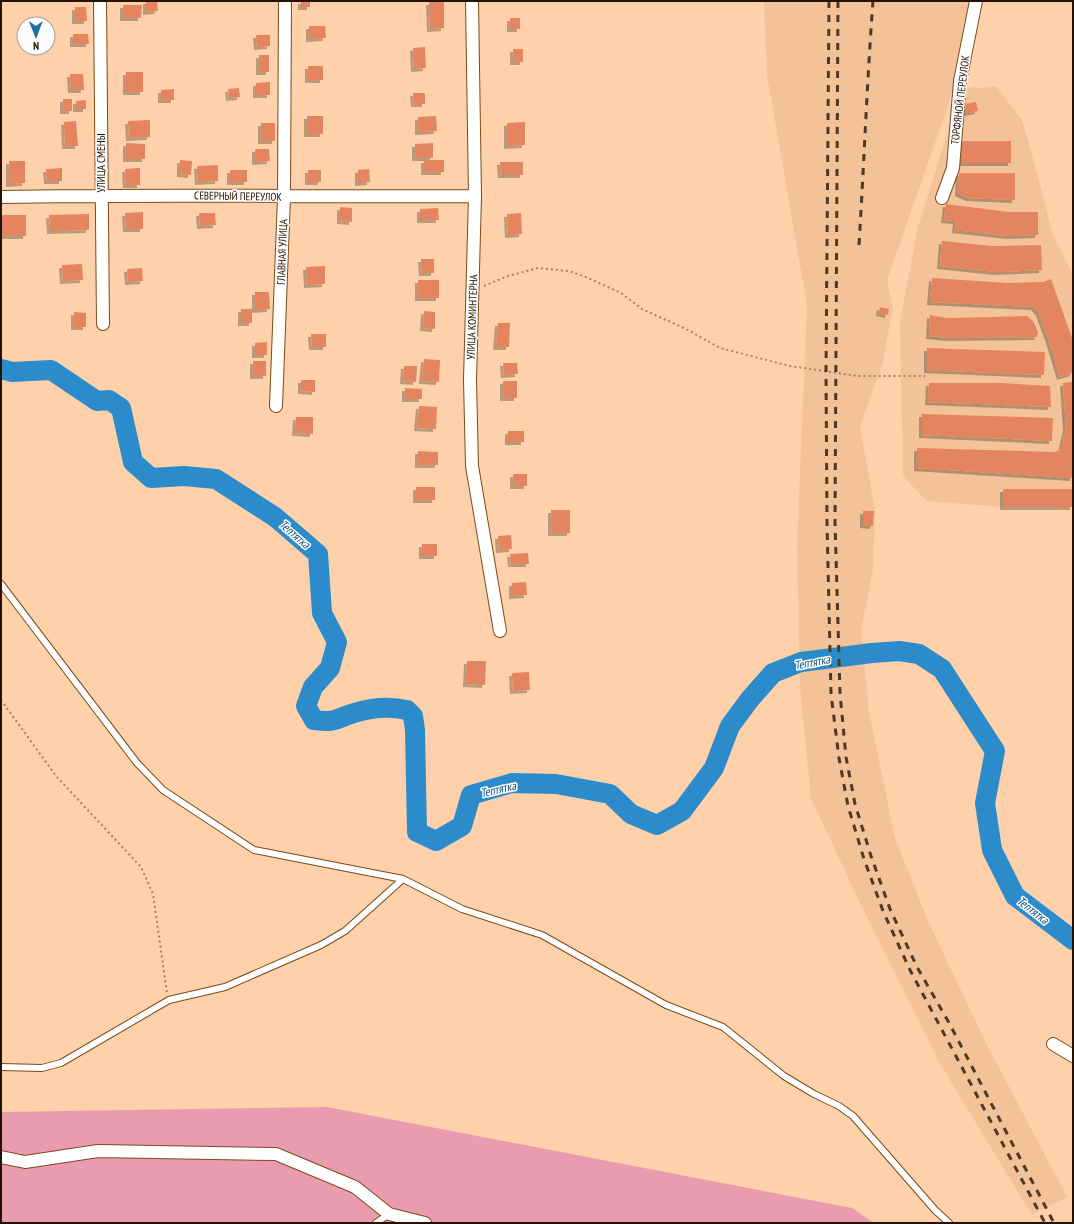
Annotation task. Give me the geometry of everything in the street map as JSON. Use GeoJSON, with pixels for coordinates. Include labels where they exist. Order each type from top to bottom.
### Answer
{"type":"FeatureCollection","features":[{"type":"Feature","properties":{"kind":"street","name":"УЛИЦА СМЕНЫ"},"geometry":{"type":"LineString","coordinates":[[100,1],[102,324]]}},
{"type":"Feature","properties":{"kind":"street","name":"ГЛАВНАЯ УЛИЦА"},"geometry":{"type":"LineString","coordinates":[[276,406],[284,197],[285,1]]}},
{"type":"Feature","properties":{"kind":"street","name":"УЛИЦА КОМИНТЕРНА"},"geometry":{"type":"LineString","coordinates":[[472,1],[475,196],[474,290],[470,380],[472,466],[500,631]]}},
{"type":"Feature","properties":{"kind":"street","name":"ТОРФЯНОЙ ПЕРЕУЛОК"},"geometry":{"type":"LineString","coordinates":[[942,198],[953,168],[960,81],[976,1]]}},
{"type":"Feature","properties":{"kind":"street","name":"СЕВЕРНЫЙ ПЕРЕУЛОК"},"geometry":{"type":"LineString","coordinates":[[1,197],[101,195],[284,197],[475,196]]}},
{"type":"Feature","properties":{"kind":"street"},"geometry":{"type":"LineString","coordinates":[[1053,1044],[1073,1056]]}},
{"type":"Feature","properties":{"kind":"street"},"geometry":{"type":"LineString","coordinates":[[1,1157],[25,1162],[98,1151],[276,1154],[355,1188],[389,1214],[426,1223]]}},
{"type":"Feature","properties":{"kind":"lane"},"geometry":{"type":"LineString","coordinates":[[1,584],[137,763],[163,790],[254,850],[403,879],[462,909],[542,935],[666,1005],[730,1031],[784,1076],[814,1094],[840,1106],[853,1116],[949,1223]]}},
{"type":"Feature","properties":{"kind":"lane"},"geometry":{"type":"LineString","coordinates":[[1,1067],[42,1068],[61,1062],[168,1000],[225,987],[321,946],[345,931],[403,879]]}},
{"type":"Feature","properties":{"kind":"lane"},"geometry":{"type":"LineString","coordinates":[[376,1223],[389,1214]]}},
{"type":"Feature","properties":{"kind":"path"},"geometry":{"type":"LineString","coordinates":[[474,290],[508,276],[538,268],[552,268],[586,277],[620,293],[642,309],[686,329],[720,348],[790,366],[858,376],[925,376]]}},
{"type":"Feature","properties":{"kind":"path"},"geometry":{"type":"LineString","coordinates":[[1,700],[56,776],[141,867],[153,894],[168,1000]]}},
{"type":"Feature","properties":{"kind":"shaded area"},"geometry":{"type":"Polygon","coordinates":[[[764,1],[975,1],[950,100],[887,280],[893,308],[882,365],[860,426],[875,511],[873,569],[861,630],[869,712],[895,838],[928,921],[985,1041],[1067,1197],[1032,1215],[939,1062],[858,899],[811,798],[800,687],[797,546],[807,305],[767,75],[764,1]]]}},
{"type":"Feature","properties":{"kind":"shaded area"},"geometry":{"type":"Polygon","coordinates":[[[996,86],[1022,120],[1052,232],[1073,275],[1073,507],[1003,507],[927,501],[903,476],[900,322],[918,227],[962,87],[983,88],[996,86]]]}},
{"type":"Feature","properties":{"kind":"shaded area"},"geometry":{"type":"Polygon","coordinates":[[[327,1107],[852,1208],[874,1223],[1,1223],[1,1112],[327,1107]]]}},
{"type":"Feature","properties":{"kind":"building"},"geometry":{"type":"Polygon","coordinates":[[[146,1],[157,1],[158,11],[146,12],[146,1]]]}},
{"type":"Feature","properties":{"kind":"building"},"geometry":{"type":"Polygon","coordinates":[[[301,1],[310,1],[310,7],[301,7],[301,1]]]}},
{"type":"Feature","properties":{"kind":"building"},"geometry":{"type":"Polygon","coordinates":[[[429,2],[444,2],[444,28],[430,29],[429,2]]]}},
{"type":"Feature","properties":{"kind":"building"},"geometry":{"type":"Polygon","coordinates":[[[123,5],[142,5],[141,18],[123,18],[123,5]]]}},
{"type":"Feature","properties":{"kind":"building"},"geometry":{"type":"Polygon","coordinates":[[[75,7],[86,7],[87,21],[75,21],[75,7]]]}},
{"type":"Feature","properties":{"kind":"building"},"geometry":{"type":"Polygon","coordinates":[[[510,18],[520,18],[520,29],[510,29],[510,18]]]}},
{"type":"Feature","properties":{"kind":"building"},"geometry":{"type":"Polygon","coordinates":[[[309,26],[325,26],[326,38],[309,39],[309,26]]]}},
{"type":"Feature","properties":{"kind":"building"},"geometry":{"type":"Polygon","coordinates":[[[73,34],[88,34],[89,44],[73,44],[73,34]]]}},
{"type":"Feature","properties":{"kind":"building"},"geometry":{"type":"Polygon","coordinates":[[[256,35],[270,35],[270,46],[257,47],[256,35]]]}},
{"type":"Feature","properties":{"kind":"building"},"geometry":{"type":"Polygon","coordinates":[[[425,47],[426,68],[414,69],[413,48],[425,47]]]}},
{"type":"Feature","properties":{"kind":"building"},"geometry":{"type":"Polygon","coordinates":[[[513,49],[523,49],[523,62],[513,62],[513,49]]]}},
{"type":"Feature","properties":{"kind":"building"},"geometry":{"type":"Polygon","coordinates":[[[259,55],[269,55],[269,72],[259,72],[259,55]]]}},
{"type":"Feature","properties":{"kind":"building"},"geometry":{"type":"Polygon","coordinates":[[[308,66],[323,66],[323,80],[308,80],[308,66]]]}},
{"type":"Feature","properties":{"kind":"building"},"geometry":{"type":"Polygon","coordinates":[[[126,72],[143,72],[143,92],[126,92],[126,72]]]}},
{"type":"Feature","properties":{"kind":"building"},"geometry":{"type":"Polygon","coordinates":[[[70,74],[83,74],[84,90],[71,90],[70,74]]]}},
{"type":"Feature","properties":{"kind":"building"},"geometry":{"type":"Polygon","coordinates":[[[270,82],[270,95],[256,95],[256,83],[270,82]]]}},
{"type":"Feature","properties":{"kind":"building"},"geometry":{"type":"Polygon","coordinates":[[[239,88],[240,97],[229,98],[228,89],[239,88]]]}},
{"type":"Feature","properties":{"kind":"building"},"geometry":{"type":"Polygon","coordinates":[[[174,89],[174,100],[161,100],[161,90],[174,89]]]}},
{"type":"Feature","properties":{"kind":"building"},"geometry":{"type":"Polygon","coordinates":[[[413,93],[425,93],[425,104],[414,104],[413,93]]]}},
{"type":"Feature","properties":{"kind":"building"},"geometry":{"type":"Polygon","coordinates":[[[63,99],[72,99],[72,111],[63,111],[63,99]]]}},
{"type":"Feature","properties":{"kind":"building"},"geometry":{"type":"Polygon","coordinates":[[[86,100],[86,109],[76,109],[76,101],[86,100]]]}},
{"type":"Feature","properties":{"kind":"building"},"geometry":{"type":"Polygon","coordinates":[[[976,102],[978,111],[967,113],[965,104],[976,102]]]}},
{"type":"Feature","properties":{"kind":"building"},"geometry":{"type":"Polygon","coordinates":[[[307,116],[323,116],[323,134],[307,134],[307,116]]]}},
{"type":"Feature","properties":{"kind":"building"},"geometry":{"type":"Polygon","coordinates":[[[436,116],[437,131],[418,132],[418,117],[436,116]]]}},
{"type":"Feature","properties":{"kind":"building"},"geometry":{"type":"Polygon","coordinates":[[[150,120],[150,137],[129,138],[128,121],[150,120]]]}},
{"type":"Feature","properties":{"kind":"building"},"geometry":{"type":"Polygon","coordinates":[[[76,121],[78,146],[65,146],[64,122],[76,121]]]}},
{"type":"Feature","properties":{"kind":"building"},"geometry":{"type":"Polygon","coordinates":[[[525,122],[525,145],[507,146],[507,123],[525,122]]]}},
{"type":"Feature","properties":{"kind":"building"},"geometry":{"type":"Polygon","coordinates":[[[261,123],[275,123],[275,141],[261,141],[261,123]]]}},
{"type":"Feature","properties":{"kind":"building"},"geometry":{"type":"Polygon","coordinates":[[[962,141],[1011,141],[1011,163],[962,163],[962,141]]]}},
{"type":"Feature","properties":{"kind":"building"},"geometry":{"type":"Polygon","coordinates":[[[126,143],[145,144],[145,159],[126,159],[126,143]]]}},
{"type":"Feature","properties":{"kind":"building"},"geometry":{"type":"Polygon","coordinates":[[[433,143],[433,158],[415,158],[415,144],[433,143]]]}},
{"type":"Feature","properties":{"kind":"building"},"geometry":{"type":"Polygon","coordinates":[[[255,149],[269,149],[270,161],[255,162],[255,149]]]}},
{"type":"Feature","properties":{"kind":"building"},"geometry":{"type":"Polygon","coordinates":[[[180,160],[192,161],[191,175],[180,174],[180,160]]]}},
{"type":"Feature","properties":{"kind":"building"},"geometry":{"type":"Polygon","coordinates":[[[424,160],[444,160],[444,172],[424,172],[424,160]]]}},
{"type":"Feature","properties":{"kind":"building"},"geometry":{"type":"Polygon","coordinates":[[[9,161],[25,161],[25,183],[9,184],[9,161]]]}},
{"type":"Feature","properties":{"kind":"building"},"geometry":{"type":"Polygon","coordinates":[[[500,162],[523,162],[523,175],[501,175],[500,162]]]}},
{"type":"Feature","properties":{"kind":"building"},"geometry":{"type":"Polygon","coordinates":[[[218,165],[218,181],[198,182],[197,166],[218,165]]]}},
{"type":"Feature","properties":{"kind":"building"},"geometry":{"type":"Polygon","coordinates":[[[62,168],[62,181],[47,181],[46,169],[62,168]]]}},
{"type":"Feature","properties":{"kind":"building"},"geometry":{"type":"Polygon","coordinates":[[[140,168],[140,185],[126,185],[125,169],[140,168]]]}},
{"type":"Feature","properties":{"kind":"building"},"geometry":{"type":"Polygon","coordinates":[[[369,169],[370,182],[358,183],[358,170],[369,169]]]}},
{"type":"Feature","properties":{"kind":"building"},"geometry":{"type":"Polygon","coordinates":[[[230,170],[247,170],[247,182],[230,182],[230,170]]]}},
{"type":"Feature","properties":{"kind":"building"},"geometry":{"type":"Polygon","coordinates":[[[308,170],[321,170],[321,182],[308,182],[308,170]]]}},
{"type":"Feature","properties":{"kind":"building"},"geometry":{"type":"Polygon","coordinates":[[[959,173],[1015,173],[1015,200],[969,198],[958,193],[959,173]]]}},
{"type":"Feature","properties":{"kind":"building"},"geometry":{"type":"Polygon","coordinates":[[[946,204],[1009,212],[1038,212],[1038,235],[1009,236],[955,230],[956,221],[944,220],[946,204]]]}},
{"type":"Feature","properties":{"kind":"building"},"geometry":{"type":"Polygon","coordinates":[[[340,207],[352,208],[352,222],[340,221],[340,207]]]}},
{"type":"Feature","properties":{"kind":"building"},"geometry":{"type":"Polygon","coordinates":[[[438,208],[439,220],[420,220],[420,209],[438,208]]]}},
{"type":"Feature","properties":{"kind":"building"},"geometry":{"type":"Polygon","coordinates":[[[143,212],[143,229],[126,229],[125,213],[143,212]]]}},
{"type":"Feature","properties":{"kind":"building"},"geometry":{"type":"Polygon","coordinates":[[[199,213],[215,213],[216,225],[200,226],[199,213]]]}},
{"type":"Feature","properties":{"kind":"building"},"geometry":{"type":"Polygon","coordinates":[[[521,213],[522,234],[508,235],[507,214],[521,213]]]}},
{"type":"Feature","properties":{"kind":"building"},"geometry":{"type":"Polygon","coordinates":[[[89,214],[89,230],[50,231],[49,215],[89,214]]]}},
{"type":"Feature","properties":{"kind":"building"},"geometry":{"type":"Polygon","coordinates":[[[1,215],[26,215],[26,236],[1,236],[1,215]]]}},
{"type":"Feature","properties":{"kind":"building"},"geometry":{"type":"Polygon","coordinates":[[[942,241],[993,246],[1041,245],[1042,270],[997,272],[940,266],[942,241]]]}},
{"type":"Feature","properties":{"kind":"building"},"geometry":{"type":"Polygon","coordinates":[[[421,259],[434,259],[434,273],[422,273],[421,259]]]}},
{"type":"Feature","properties":{"kind":"building"},"geometry":{"type":"Polygon","coordinates":[[[82,264],[83,280],[63,281],[62,265],[82,264]]]}},
{"type":"Feature","properties":{"kind":"building"},"geometry":{"type":"Polygon","coordinates":[[[325,266],[325,284],[307,285],[306,267],[325,266]]]}},
{"type":"Feature","properties":{"kind":"building"},"geometry":{"type":"Polygon","coordinates":[[[142,268],[143,281],[128,282],[127,269],[142,268]]]}},
{"type":"Feature","properties":{"kind":"building"},"geometry":{"type":"Polygon","coordinates":[[[932,278],[1007,283],[1043,282],[1051,279],[1073,341],[1073,373],[1060,377],[1039,313],[1034,307],[930,302],[932,278]]]}},
{"type":"Feature","properties":{"kind":"building"},"geometry":{"type":"Polygon","coordinates":[[[418,280],[439,280],[439,298],[418,298],[418,280]]]}},
{"type":"Feature","properties":{"kind":"building"},"geometry":{"type":"Polygon","coordinates":[[[255,292],[269,292],[270,309],[255,310],[255,292]]]}},
{"type":"Feature","properties":{"kind":"building"},"geometry":{"type":"Polygon","coordinates":[[[880,307],[889,309],[888,315],[879,313],[880,307]]]}},
{"type":"Feature","properties":{"kind":"building"},"geometry":{"type":"Polygon","coordinates":[[[241,309],[252,309],[252,323],[241,323],[241,309]]]}},
{"type":"Feature","properties":{"kind":"building"},"geometry":{"type":"Polygon","coordinates":[[[424,311],[435,312],[435,329],[423,328],[424,311]]]}},
{"type":"Feature","properties":{"kind":"building"},"geometry":{"type":"Polygon","coordinates":[[[74,312],[86,313],[86,327],[74,327],[74,312]]]}},
{"type":"Feature","properties":{"kind":"building"},"geometry":{"type":"Polygon","coordinates":[[[930,315],[947,318],[1027,316],[1033,321],[1038,332],[1037,337],[949,338],[929,336],[930,315]]]}},
{"type":"Feature","properties":{"kind":"building"},"geometry":{"type":"Polygon","coordinates":[[[498,323],[510,323],[509,347],[496,347],[498,323]]]}},
{"type":"Feature","properties":{"kind":"building"},"geometry":{"type":"Polygon","coordinates":[[[311,334],[326,334],[326,347],[312,347],[311,334]]]}},
{"type":"Feature","properties":{"kind":"building"},"geometry":{"type":"Polygon","coordinates":[[[267,342],[267,355],[255,355],[255,343],[267,342]]]}},
{"type":"Feature","properties":{"kind":"building"},"geometry":{"type":"Polygon","coordinates":[[[927,348],[1045,352],[1044,375],[927,370],[927,348]]]}},
{"type":"Feature","properties":{"kind":"building"},"geometry":{"type":"Polygon","coordinates":[[[424,359],[440,360],[439,382],[422,381],[424,359]]]}},
{"type":"Feature","properties":{"kind":"building"},"geometry":{"type":"Polygon","coordinates":[[[253,361],[266,361],[266,376],[253,376],[253,361]]]}},
{"type":"Feature","properties":{"kind":"building"},"geometry":{"type":"Polygon","coordinates":[[[503,363],[517,363],[518,374],[504,375],[503,363]]]}},
{"type":"Feature","properties":{"kind":"building"},"geometry":{"type":"Polygon","coordinates":[[[404,366],[417,366],[416,382],[403,381],[404,366]]]}},
{"type":"Feature","properties":{"kind":"building"},"geometry":{"type":"Polygon","coordinates":[[[301,380],[315,380],[315,392],[301,391],[301,380]]]}},
{"type":"Feature","properties":{"kind":"building"},"geometry":{"type":"Polygon","coordinates":[[[503,381],[517,381],[517,398],[503,398],[503,381]]]}},
{"type":"Feature","properties":{"kind":"building"},"geometry":{"type":"Polygon","coordinates":[[[1073,382],[1073,478],[917,468],[917,448],[1055,452],[1061,449],[1066,428],[1063,383],[1073,382]]]}},
{"type":"Feature","properties":{"kind":"building"},"geometry":{"type":"Polygon","coordinates":[[[929,383],[1000,383],[1050,386],[1051,407],[928,402],[929,383]]]}},
{"type":"Feature","properties":{"kind":"building"},"geometry":{"type":"Polygon","coordinates":[[[405,388],[422,389],[422,399],[405,399],[405,388]]]}},
{"type":"Feature","properties":{"kind":"building"},"geometry":{"type":"Polygon","coordinates":[[[419,406],[437,407],[436,429],[417,428],[419,406]]]}},
{"type":"Feature","properties":{"kind":"building"},"geometry":{"type":"Polygon","coordinates":[[[922,414],[1053,418],[1052,441],[922,435],[922,414]]]}},
{"type":"Feature","properties":{"kind":"building"},"geometry":{"type":"Polygon","coordinates":[[[296,417],[313,417],[313,434],[295,433],[296,417]]]}},
{"type":"Feature","properties":{"kind":"building"},"geometry":{"type":"Polygon","coordinates":[[[508,431],[524,431],[524,442],[508,442],[508,431]]]}},
{"type":"Feature","properties":{"kind":"building"},"geometry":{"type":"Polygon","coordinates":[[[418,451],[438,452],[438,465],[418,465],[418,451]]]}},
{"type":"Feature","properties":{"kind":"building"},"geometry":{"type":"Polygon","coordinates":[[[513,474],[527,474],[527,486],[513,486],[513,474]]]}},
{"type":"Feature","properties":{"kind":"building"},"geometry":{"type":"Polygon","coordinates":[[[416,487],[435,487],[435,500],[416,500],[416,487]]]}},
{"type":"Feature","properties":{"kind":"building"},"geometry":{"type":"Polygon","coordinates":[[[1003,489],[1073,489],[1073,507],[1003,507],[1003,489]]]}},
{"type":"Feature","properties":{"kind":"building"},"geometry":{"type":"Polygon","coordinates":[[[551,510],[570,510],[570,533],[551,533],[551,510]]]}},
{"type":"Feature","properties":{"kind":"building"},"geometry":{"type":"Polygon","coordinates":[[[863,511],[874,511],[873,526],[863,525],[863,511]]]}},
{"type":"Feature","properties":{"kind":"building"},"geometry":{"type":"Polygon","coordinates":[[[511,535],[512,549],[499,550],[498,536],[511,535]]]}},
{"type":"Feature","properties":{"kind":"building"},"geometry":{"type":"Polygon","coordinates":[[[422,544],[437,544],[437,556],[422,556],[422,544]]]}},
{"type":"Feature","properties":{"kind":"building"},"geometry":{"type":"Polygon","coordinates":[[[528,553],[529,564],[511,564],[510,554],[528,553]]]}},
{"type":"Feature","properties":{"kind":"building"},"geometry":{"type":"Polygon","coordinates":[[[526,582],[527,595],[512,596],[512,583],[526,582]]]}},
{"type":"Feature","properties":{"kind":"building"},"geometry":{"type":"Polygon","coordinates":[[[467,661],[486,661],[485,685],[466,684],[467,661]]]}},
{"type":"Feature","properties":{"kind":"building"},"geometry":{"type":"Polygon","coordinates":[[[529,672],[530,690],[513,691],[512,673],[529,672]]]}},
{"type":"Feature","properties":{"kind":"waterway","name":"Тептятка"},"geometry":{"type":"LineString","coordinates":[[1,369],[12,372],[51,370],[97,401],[109,400],[121,408],[133,462],[151,478],[184,476],[216,479],[275,517],[318,554],[322,613],[337,642],[330,668],[313,687],[306,706],[314,720],[322,721],[331,721],[360,711],[380,708],[407,710],[413,716],[415,730],[417,832],[436,841],[462,826],[471,795],[512,783],[556,784],[610,794],[631,814],[657,825],[682,811],[714,768],[730,726],[750,699],[773,673],[801,662],[899,651],[919,654],[942,669],[995,751],[985,803],[992,850],[1015,896],[1073,940]]}},
{"type":"Feature","properties":{"kind":"railway"},"geometry":{"type":"LineString","coordinates":[[829,1],[826,371],[827,523],[831,694],[839,758],[848,806],[864,859],[883,911],[910,970],[1045,1223]]}},
{"type":"Feature","properties":{"kind":"railway"},"geometry":{"type":"LineString","coordinates":[[838,1],[835,522],[840,693],[846,757],[855,804],[871,856],[890,909],[917,967],[948,1021],[1054,1223]]}},
{"type":"Feature","properties":{"kind":"railway"},"geometry":{"type":"LineString","coordinates":[[859,245],[873,1]]}}]}
